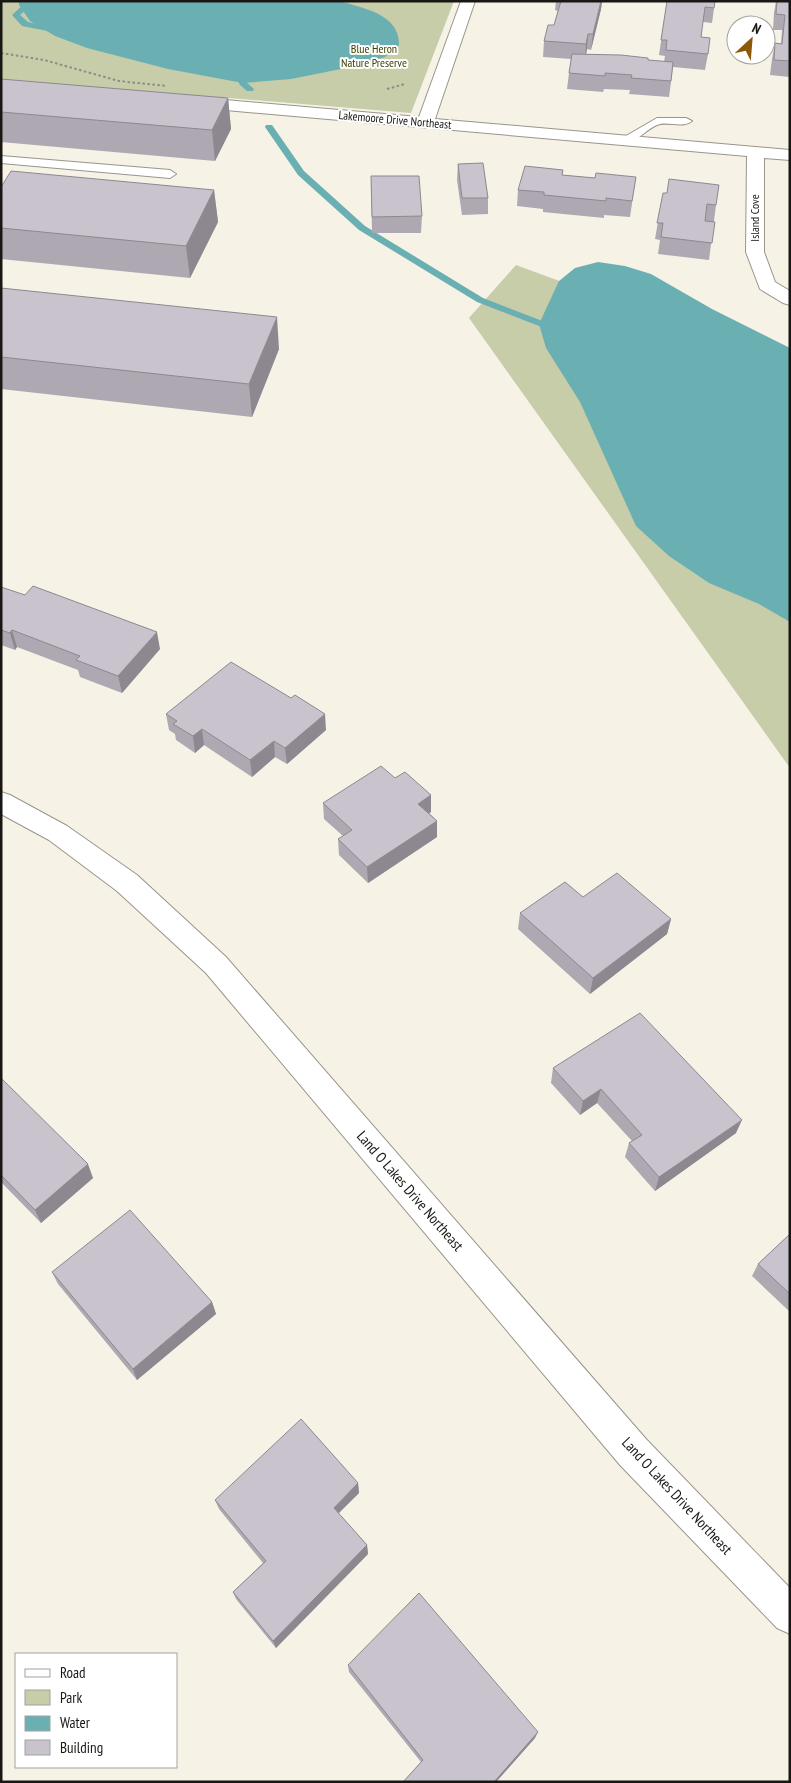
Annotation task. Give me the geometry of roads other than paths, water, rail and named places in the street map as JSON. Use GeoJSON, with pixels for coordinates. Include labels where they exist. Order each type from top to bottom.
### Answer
{"type":"FeatureCollection","features":[{"type":"Feature","properties":{"kind":"street"},"geometry":{"type":"LineString","coordinates":[[425,123],[468,1]]}},
{"type":"Feature","properties":{"kind":"street","name":"Lakemoore Drive Northeast"},"geometry":{"type":"LineString","coordinates":[[178,101],[790,155]]}},
{"type":"Feature","properties":{"kind":"street","name":"Island Cove"},"geometry":{"type":"LineString","coordinates":[[755,152],[755,252],[767,285],[790,299]]}},
{"type":"Feature","properties":{"kind":"street","name":"Land O Lakes Drive Northeast"},"geometry":{"type":"LineString","coordinates":[[1,802],[58,833],[127,883],[216,965],[633,1452],[790,1615]]}},
{"type":"Feature","properties":{"kind":"lane"},"geometry":{"type":"LineString","coordinates":[[626,140],[657,121],[686,121]]}},
{"type":"Feature","properties":{"kind":"lane"},"geometry":{"type":"LineString","coordinates":[[1,159],[170,174]]}},
{"type":"Feature","properties":{"kind":"water"},"geometry":{"type":"Polygon","coordinates":[[[19,1],[339,1],[369,10],[387,19],[398,34],[399,45],[385,57],[341,69],[291,79],[243,83],[168,69],[87,48],[55,36],[30,21],[19,5],[19,1]]]}},
{"type":"Feature","properties":{"kind":"water"},"geometry":{"type":"Polygon","coordinates":[[[598,262],[625,266],[651,274],[712,309],[790,348],[790,622],[759,604],[709,583],[669,556],[636,526],[580,402],[546,348],[539,324],[559,281],[575,268],[598,262]]]}},
{"type":"Feature","properties":{"kind":"waterway"},"geometry":{"type":"LineString","coordinates":[[32,1],[16,15],[25,24],[60,32]]}},
{"type":"Feature","properties":{"kind":"waterway"},"geometry":{"type":"LineString","coordinates":[[235,68],[243,83],[250,89]]}},
{"type":"Feature","properties":{"kind":"waterway"},"geometry":{"type":"LineString","coordinates":[[269,127],[301,173],[362,228],[480,300],[555,329]]}},
{"type":"Feature","properties":{"kind":"park label","name":"Blue Heron Nature Preserve"},"geometry":{"type":"Point","coordinates":[374,56]}}]}
